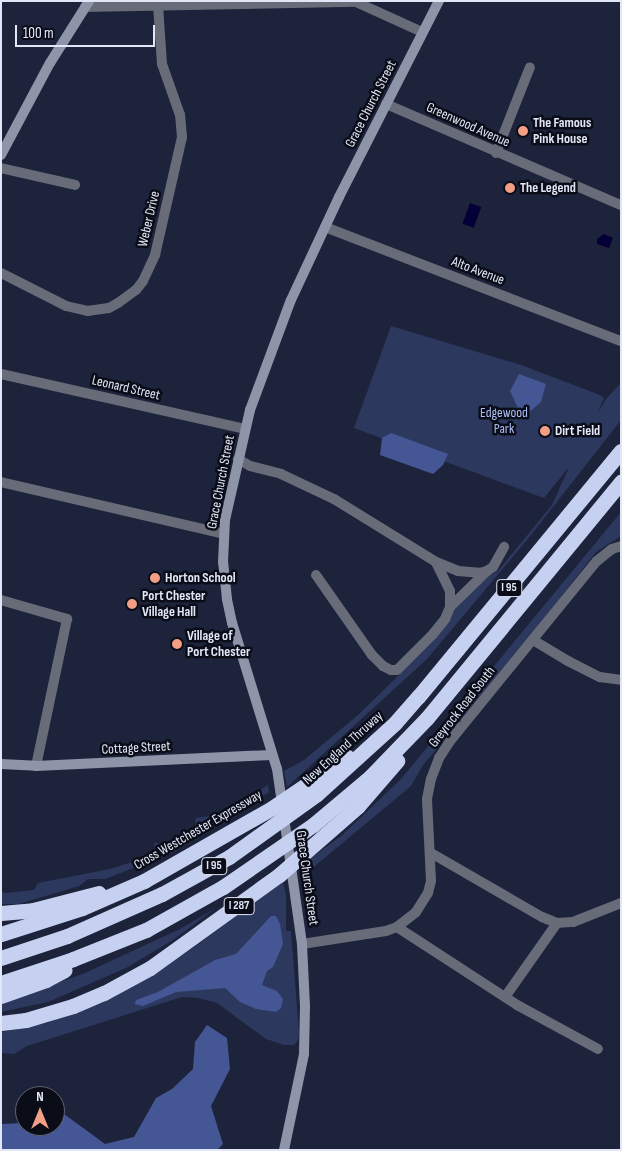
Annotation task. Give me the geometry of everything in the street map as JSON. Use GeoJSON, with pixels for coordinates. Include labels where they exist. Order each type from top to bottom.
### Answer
{"type":"FeatureCollection","features":[{"type":"Feature","properties":{"kind":"highway","name":"New England Thruway"},"geometry":{"type":"LineString","coordinates":[[1,958],[98,924],[199,875],[296,811],[395,723],[441,670],[621,451]]}},
{"type":"Feature","properties":{"kind":"highway","name":"I 95"},"geometry":{"type":"LineString","coordinates":[[1,984],[108,946],[146,930],[200,901],[313,825],[370,777],[427,718],[621,482]]}},
{"type":"Feature","properties":{"kind":"highway","name":"I 287"},"geometry":{"type":"LineString","coordinates":[[1,1023],[40,1016],[104,992],[150,968],[242,904],[306,852],[358,806],[397,761],[427,718]]}},
{"type":"Feature","properties":{"kind":"highway","name":"Cross Westchester Expressway"},"geometry":{"type":"LineString","coordinates":[[1,934],[82,908],[144,881],[272,808],[395,723]]}},
{"type":"Feature","properties":{"kind":"highway"},"geometry":{"type":"LineString","coordinates":[[1,913],[44,907],[144,881]]}},
{"type":"Feature","properties":{"kind":"highway"},"geometry":{"type":"LineString","coordinates":[[1,996],[46,980],[108,946]]}},
{"type":"Feature","properties":{"kind":"street","name":"Grace Church Street"},"geometry":{"type":"LineString","coordinates":[[284,1150],[304,1054],[305,1014],[302,944],[277,769],[232,623],[223,562],[224,534],[245,429],[258,385],[282,324],[326,227],[439,1]]}},
{"type":"Feature","properties":{"kind":"street"},"geometry":{"type":"LineString","coordinates":[[1,155],[50,63],[87,4],[158,6],[356,2],[422,32]]}},
{"type":"Feature","properties":{"kind":"street","name":"Weber Drive"},"geometry":{"type":"LineString","coordinates":[[1,273],[66,306],[87,311],[98,310],[118,303],[132,294],[143,282],[155,255],[182,137],[180,115],[162,64],[158,6]]}},
{"type":"Feature","properties":{"kind":"street"},"geometry":{"type":"LineString","coordinates":[[496,153],[530,67]]}},
{"type":"Feature","properties":{"kind":"street","name":"Greenwood Avenue"},"geometry":{"type":"LineString","coordinates":[[386,104],[496,153],[621,205]]}},
{"type":"Feature","properties":{"kind":"street"},"geometry":{"type":"LineString","coordinates":[[1,168],[74,185]]}},
{"type":"Feature","properties":{"kind":"street","name":"Alto Avenue"},"geometry":{"type":"LineString","coordinates":[[326,227],[621,341]]}},
{"type":"Feature","properties":{"kind":"street","name":"Leonard Street"},"geometry":{"type":"LineString","coordinates":[[1,374],[245,429]]}},
{"type":"Feature","properties":{"kind":"street"},"geometry":{"type":"LineString","coordinates":[[238,459],[250,466],[281,474],[334,499],[436,562],[458,571],[479,573],[487,571]]}},
{"type":"Feature","properties":{"kind":"street"},"geometry":{"type":"LineString","coordinates":[[1,482],[224,534]]}},
{"type":"Feature","properties":{"kind":"street","name":"Greyrock Road South"},"geometry":{"type":"LineString","coordinates":[[302,944],[373,933],[397,927],[416,912],[428,893],[432,870],[427,799],[431,779],[440,758],[450,741],[597,561],[612,549],[621,546]]}},
{"type":"Feature","properties":{"kind":"street"},"geometry":{"type":"LineString","coordinates":[[450,607],[493,567],[504,548]]}},
{"type":"Feature","properties":{"kind":"street"},"geometry":{"type":"LineString","coordinates":[[316,575],[372,655],[391,670],[401,667],[446,619],[450,607],[450,591],[436,562]]}},
{"type":"Feature","properties":{"kind":"street"},"geometry":{"type":"LineString","coordinates":[[1,600],[67,619],[36,766]]}},
{"type":"Feature","properties":{"kind":"street"},"geometry":{"type":"LineString","coordinates":[[533,640],[600,677],[621,680]]}},
{"type":"Feature","properties":{"kind":"street","name":"Cottage Street"},"geometry":{"type":"LineString","coordinates":[[1,764],[36,766],[272,755]]}},
{"type":"Feature","properties":{"kind":"street"},"geometry":{"type":"LineString","coordinates":[[431,853],[542,917],[557,923],[574,922],[621,903]]}},
{"type":"Feature","properties":{"kind":"street"},"geometry":{"type":"LineString","coordinates":[[505,997],[557,923]]}},
{"type":"Feature","properties":{"kind":"street"},"geometry":{"type":"LineString","coordinates":[[397,927],[505,997],[598,1048]]}},
{"type":"Feature","properties":{"kind":"green space","name":"Edgewood Park"},"geometry":{"type":"Polygon","coordinates":[[[391,326],[521,365],[600,395],[604,398],[597,414],[606,399],[621,383],[621,420],[531,535],[427,659],[287,787],[284,771],[304,760],[358,715],[401,673],[469,593],[482,580],[498,571],[552,505],[569,467],[544,498],[354,428],[391,326]]]}},
{"type":"Feature","properties":{"kind":"green space"},"geometry":{"type":"Polygon","coordinates":[[[621,512],[621,536],[596,552],[492,685],[423,765],[411,786],[304,875],[299,867],[341,836],[401,779],[621,512]]]}},
{"type":"Feature","properties":{"kind":"green space"},"geometry":{"type":"Polygon","coordinates":[[[268,785],[269,792],[172,853],[105,879],[88,879],[79,886],[19,904],[1,904],[1,891],[5,893],[34,890],[38,883],[110,869],[155,855],[154,843],[172,843],[195,830],[196,818],[218,815],[268,785]]]}},
{"type":"Feature","properties":{"kind":"green space"},"geometry":{"type":"Polygon","coordinates":[[[283,882],[286,894],[286,931],[291,931],[299,1033],[298,1040],[294,1045],[284,1045],[266,1039],[217,1003],[198,998],[182,997],[27,1046],[14,1054],[1,1053],[1,1032],[47,1023],[142,981],[193,948],[283,882]]]}},
{"type":"Feature","properties":{"kind":"green space"},"geometry":{"type":"Polygon","coordinates":[[[216,908],[173,940],[126,968],[48,1002],[1,1012],[1,1003],[85,973],[180,929],[216,908]]]}},
{"type":"Feature","properties":{"kind":"shaded area"},"geometry":{"type":"Polygon","coordinates":[[[470,203],[481,207],[474,228],[462,224],[470,203]]]}},
{"type":"Feature","properties":{"kind":"shaded area"},"geometry":{"type":"Polygon","coordinates":[[[604,234],[613,238],[609,248],[597,244],[597,239],[604,234]]]}},
{"type":"Feature","properties":{"kind":"shaded area"},"geometry":{"type":"Polygon","coordinates":[[[519,374],[546,384],[541,402],[521,419],[515,419],[518,408],[510,391],[519,374]]]}},
{"type":"Feature","properties":{"kind":"shaded area"},"geometry":{"type":"Polygon","coordinates":[[[391,433],[448,454],[443,465],[433,474],[380,455],[382,438],[391,433]]]}},
{"type":"Feature","properties":{"kind":"shaded area"},"geometry":{"type":"Polygon","coordinates":[[[271,916],[276,916],[280,924],[283,944],[273,967],[267,971],[262,985],[277,991],[283,999],[281,1008],[276,1012],[256,1009],[240,1002],[225,988],[176,992],[143,1006],[135,1004],[136,1000],[158,992],[215,960],[236,954],[271,916]]]}},
{"type":"Feature","properties":{"kind":"shaded area"},"geometry":{"type":"Polygon","coordinates":[[[207,1025],[227,1038],[230,1069],[211,1106],[223,1144],[217,1150],[1,1150],[1,1124],[15,1123],[15,1136],[65,1136],[65,1115],[105,1144],[134,1137],[156,1098],[172,1089],[193,1069],[195,1042],[207,1025]]]}},
{"type":"Feature","properties":{"kind":"place","name":"The Famous Pink House"},"geometry":{"type":"Point","coordinates":[523,131]}},
{"type":"Feature","properties":{"kind":"place","name":"The Legend"},"geometry":{"type":"Point","coordinates":[510,188]}},
{"type":"Feature","properties":{"kind":"place","name":"Dirt Field"},"geometry":{"type":"Point","coordinates":[545,431]}},
{"type":"Feature","properties":{"kind":"place","name":"Horton School"},"geometry":{"type":"Point","coordinates":[155,578]}},
{"type":"Feature","properties":{"kind":"place","name":"Port Chester Village Hall"},"geometry":{"type":"Point","coordinates":[132,604]}},
{"type":"Feature","properties":{"kind":"place","name":"Village of Port Chester"},"geometry":{"type":"Point","coordinates":[177,644]}}]}
